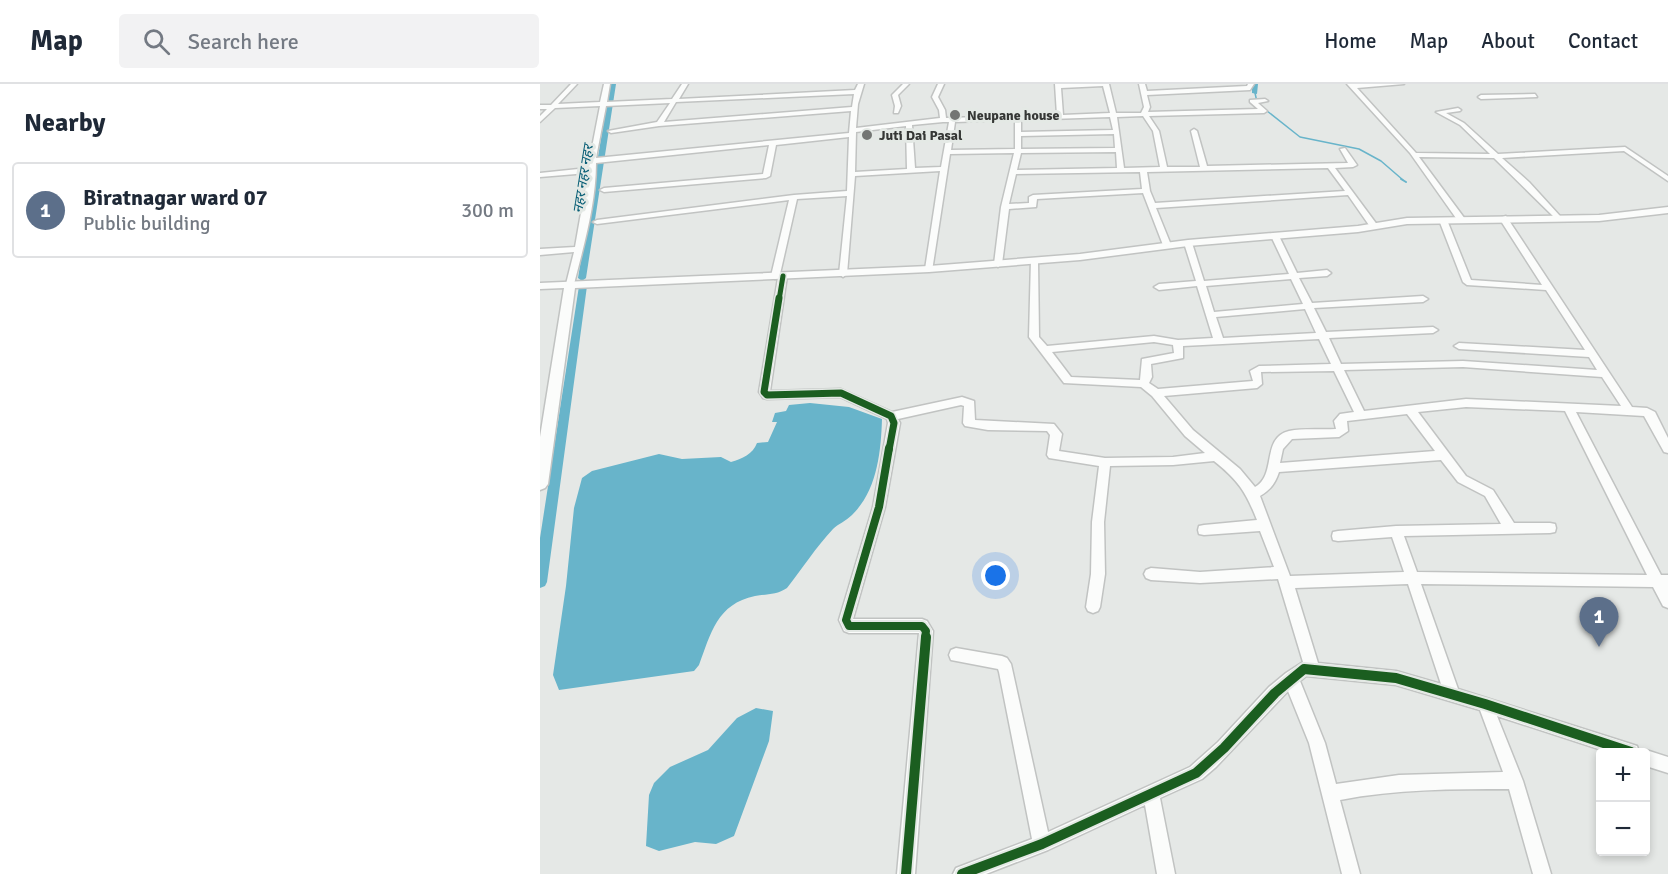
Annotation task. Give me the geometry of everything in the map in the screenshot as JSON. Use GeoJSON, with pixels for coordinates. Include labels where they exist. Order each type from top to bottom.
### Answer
{"type":"FeatureCollection","features":[{"type":"Feature","properties":{"kind":"main road"},"geometry":{"type":"LineString","coordinates":[[540,287],[929,269],[1034,261],[1167,245],[1374,226],[1393,222],[1503,218],[1614,218],[1668,210]]}},
{"type":"Feature","properties":{"kind":"main road"},"geometry":{"type":"LineString","coordinates":[[540,484],[570,284]]}},
{"type":"Feature","properties":{"kind":"street"},"geometry":{"type":"LineString","coordinates":[[540,120],[574,84]]}},
{"type":"Feature","properties":{"kind":"street"},"geometry":{"type":"LineString","coordinates":[[570,284],[607,105],[607,84]]}},
{"type":"Feature","properties":{"kind":"street"},"geometry":{"type":"LineString","coordinates":[[659,124],[685,84]]}},
{"type":"Feature","properties":{"kind":"street"},"geometry":{"type":"LineString","coordinates":[[843,274],[851,193],[855,92],[861,84]]}},
{"type":"Feature","properties":{"kind":"street"},"geometry":{"type":"LineString","coordinates":[[896,112],[898,106],[896,95],[906,84]]}},
{"type":"Feature","properties":{"kind":"street"},"geometry":{"type":"LineString","coordinates":[[929,269],[947,152],[948,120],[935,97],[941,84]]}},
{"type":"Feature","properties":{"kind":"street"},"geometry":{"type":"LineString","coordinates":[[1060,118],[1058,85],[1106,84],[1117,132],[1121,170]]}},
{"type":"Feature","properties":{"kind":"street"},"geometry":{"type":"LineString","coordinates":[[1142,84],[1146,107],[1143,110],[1155,130],[1164,170]]}},
{"type":"Feature","properties":{"kind":"street"},"geometry":{"type":"LineString","coordinates":[[1144,93],[1250,88],[1251,84]]}},
{"type":"Feature","properties":{"kind":"street"},"geometry":{"type":"LineString","coordinates":[[1351,85],[1401,84]]}},
{"type":"Feature","properties":{"kind":"street"},"geometry":{"type":"LineString","coordinates":[[1351,85],[1415,155],[1461,219]]}},
{"type":"Feature","properties":{"kind":"street"},"geometry":{"type":"LineString","coordinates":[[540,107],[855,92]]}},
{"type":"Feature","properties":{"kind":"street"},"geometry":{"type":"LineString","coordinates":[[1481,97],[1535,96]]}},
{"type":"Feature","properties":{"kind":"street"},"geometry":{"type":"LineString","coordinates":[[594,160],[773,142],[948,120],[1263,113],[1252,101],[1265,101]]}},
{"type":"Feature","properties":{"kind":"street"},"geometry":{"type":"LineString","coordinates":[[611,131],[659,124],[854,110]]}},
{"type":"Feature","properties":{"kind":"street"},"geometry":{"type":"LineString","coordinates":[[1458,110],[1438,112],[1462,124],[1557,218]]}},
{"type":"Feature","properties":{"kind":"street"},"geometry":{"type":"LineString","coordinates":[[998,264],[1005,207],[1018,150],[1018,120]]}},
{"type":"Feature","properties":{"kind":"street"},"geometry":{"type":"LineString","coordinates":[[909,124],[911,170]]}},
{"type":"Feature","properties":{"kind":"street"},"geometry":{"type":"LineString","coordinates":[[1194,131],[1204,169]]}},
{"type":"Feature","properties":{"kind":"street"},"geometry":{"type":"LineString","coordinates":[[1018,134],[1117,132]]}},
{"type":"Feature","properties":{"kind":"street"},"geometry":{"type":"LineString","coordinates":[[604,190],[766,176],[773,142]]}},
{"type":"Feature","properties":{"kind":"street"},"geometry":{"type":"LineString","coordinates":[[1415,155],[1495,156],[1625,148],[1668,179]]}},
{"type":"Feature","properties":{"kind":"street"},"geometry":{"type":"LineString","coordinates":[[1014,172],[1353,165],[1343,149]]}},
{"type":"Feature","properties":{"kind":"street"},"geometry":{"type":"LineString","coordinates":[[947,152],[1119,150]]}},
{"type":"Feature","properties":{"kind":"street"},"geometry":{"type":"LineString","coordinates":[[1330,165],[1374,226]]}},
{"type":"Feature","properties":{"kind":"street"},"geometry":{"type":"LineString","coordinates":[[852,174],[944,169]]}},
{"type":"Feature","properties":{"kind":"street"},"geometry":{"type":"LineString","coordinates":[[540,175],[592,170]]}},
{"type":"Feature","properties":{"kind":"street"},"geometry":{"type":"LineString","coordinates":[[1143,170],[1146,192],[1167,245]]}},
{"type":"Feature","properties":{"kind":"street"},"geometry":{"type":"LineString","coordinates":[[1005,207],[1033,205],[1033,197],[1146,192]]}},
{"type":"Feature","properties":{"kind":"street"},"geometry":{"type":"LineString","coordinates":[[597,222],[794,197],[851,193]]}},
{"type":"Feature","properties":{"kind":"street"},"geometry":{"type":"LineString","coordinates":[[1151,206],[1349,193]]}},
{"type":"Feature","properties":{"kind":"street"},"geometry":{"type":"LineString","coordinates":[[794,197],[779,276],[764,392],[767,395],[841,393],[891,416],[962,401],[970,404],[969,423],[988,426],[1050,427],[1056,435],[1053,455],[1106,462],[1173,461],[1216,456]]}},
{"type":"Feature","properties":{"kind":"street"},"geometry":{"type":"LineString","coordinates":[[1503,218],[1629,410]]}},
{"type":"Feature","properties":{"kind":"street"},"geometry":{"type":"LineString","coordinates":[[1443,220],[1467,282],[1550,288]]}},
{"type":"Feature","properties":{"kind":"street"},"geometry":{"type":"LineString","coordinates":[[1275,236],[1361,416]]}},
{"type":"Feature","properties":{"kind":"street"},"geometry":{"type":"LineString","coordinates":[[1188,243],[1219,340]]}},
{"type":"Feature","properties":{"kind":"street"},"geometry":{"type":"LineString","coordinates":[[540,252],[578,249]]}},
{"type":"Feature","properties":{"kind":"street"},"geometry":{"type":"LineString","coordinates":[[1034,261],[1034,337],[1068,380],[1143,384],[1156,393],[1189,433],[1236,472],[1253,494],[1284,577],[1312,669]]}},
{"type":"Feature","properties":{"kind":"street"},"geometry":{"type":"LineString","coordinates":[[1159,287],[1327,273]]}},
{"type":"Feature","properties":{"kind":"street"},"geometry":{"type":"LineString","coordinates":[[1211,315],[1423,299]]}},
{"type":"Feature","properties":{"kind":"street"},"geometry":{"type":"LineString","coordinates":[[1044,350],[1154,339],[1178,343],[1433,330]]}},
{"type":"Feature","properties":{"kind":"street"},"geometry":{"type":"LineString","coordinates":[[1143,384],[1147,377],[1146,361],[1179,356],[1178,343]]}},
{"type":"Feature","properties":{"kind":"street"},"geometry":{"type":"LineString","coordinates":[[1459,346],[1593,354]]}},
{"type":"Feature","properties":{"kind":"street"},"geometry":{"type":"LineString","coordinates":[[1156,393],[1257,384],[1255,371],[1259,369],[1463,364],[1606,374]]}},
{"type":"Feature","properties":{"kind":"street"},"geometry":{"type":"LineString","coordinates":[[1253,494],[1263,490],[1270,483],[1276,447],[1283,438],[1290,435],[1339,433],[1343,428],[1341,419],[1466,403],[1629,410],[1652,415],[1668,449]]}},
{"type":"Feature","properties":{"kind":"street"},"geometry":{"type":"LineString","coordinates":[[1568,407],[1663,580],[1668,602]]}},
{"type":"Feature","properties":{"kind":"street"},"geometry":{"type":"LineString","coordinates":[[1411,411],[1461,479],[1472,486],[1484,488],[1489,493],[1511,529]]}},
{"type":"Feature","properties":{"kind":"street"},"geometry":{"type":"LineString","coordinates":[[891,416],[894,423],[892,439],[879,507],[846,620],[849,626],[922,626],[926,631],[906,874]]}},
{"type":"Feature","properties":{"kind":"street"},"geometry":{"type":"LineString","coordinates":[[1273,468],[1444,455]]}},
{"type":"Feature","properties":{"kind":"street"},"geometry":{"type":"LineString","coordinates":[[1093,607],[1098,574],[1098,522],[1106,462]]}},
{"type":"Feature","properties":{"kind":"street"},"geometry":{"type":"LineString","coordinates":[[1204,530],[1264,525]]}},
{"type":"Feature","properties":{"kind":"street"},"geometry":{"type":"LineString","coordinates":[[1338,536],[1396,531],[1550,528]]}},
{"type":"Feature","properties":{"kind":"street"},"geometry":{"type":"LineString","coordinates":[[1396,531],[1453,695]]}},
{"type":"Feature","properties":{"kind":"street"},"geometry":{"type":"LineString","coordinates":[[1151,574],[1173,578],[1663,580]]}},
{"type":"Feature","properties":{"kind":"street"},"geometry":{"type":"LineString","coordinates":[[956,655],[1002,663],[1006,669],[1042,844]]}},
{"type":"Feature","properties":{"kind":"street"},"geometry":{"type":"LineString","coordinates":[[962,874],[1042,844],[1196,773],[1215,759],[1274,692],[1304,669],[1396,678],[1485,704],[1616,748]]}},
{"type":"Feature","properties":{"kind":"street"},"geometry":{"type":"LineString","coordinates":[[1291,678],[1317,743],[1351,874]]}},
{"type":"Feature","properties":{"kind":"street"},"geometry":{"type":"LineString","coordinates":[[1485,704],[1515,781],[1542,874]]}},
{"type":"Feature","properties":{"kind":"street"},"geometry":{"type":"LineString","coordinates":[[1650,759],[1668,765]]}},
{"type":"Feature","properties":{"kind":"street"},"geometry":{"type":"LineString","coordinates":[[1330,794],[1362,786],[1444,779],[1515,781]]}},
{"type":"Feature","properties":{"kind":"street"},"geometry":{"type":"LineString","coordinates":[[1151,794],[1166,874]]}},
{"type":"Feature","properties":{"kind":"water"},"geometry":{"type":"Polygon","coordinates":[[[810,403],[849,407],[882,419],[879,458],[872,483],[867,495],[852,515],[835,527],[787,588],[776,593],[742,600],[724,613],[712,631],[699,665],[694,671],[559,690],[553,675],[574,508],[582,478],[592,471],[659,454],[682,459],[721,457],[731,462],[735,461],[750,453],[757,443],[768,442],[777,422],[772,422],[775,413],[786,411],[789,405],[810,403]]]}},
{"type":"Feature","properties":{"kind":"water"},"geometry":{"type":"Polygon","coordinates":[[[756,708],[773,711],[769,741],[734,836],[716,844],[695,842],[659,851],[646,846],[649,795],[654,783],[670,767],[708,750],[737,718],[756,708]]]}},
{"type":"Feature","properties":{"kind":"waterway","name":"नहर नहर नहर"},"geometry":{"type":"LineString","coordinates":[[582,278],[613,84]]}},
{"type":"Feature","properties":{"kind":"waterway"},"geometry":{"type":"LineString","coordinates":[[1255,84],[1255,93]]}},
{"type":"Feature","properties":{"kind":"waterway"},"geometry":{"type":"LineString","coordinates":[[1255,93],[1257,102]]}},
{"type":"Feature","properties":{"kind":"waterway"},"geometry":{"type":"LineString","coordinates":[[1262,107],[1300,137],[1359,149],[1381,161],[1403,180]]}},
{"type":"Feature","properties":{"kind":"waterway"},"geometry":{"type":"LineString","coordinates":[[1401,179],[1406,182]]}},
{"type":"Feature","properties":{"kind":"waterway","name":"नहर नहर नहर"},"geometry":{"type":"LineString","coordinates":[[540,582],[583,286]]}},
{"type":"Feature","properties":{"kind":"cycle path"},"geometry":{"type":"LineString","coordinates":[[783,276],[764,392],[767,395],[841,393],[891,416],[894,423],[879,507],[846,620],[849,626],[922,626],[926,631],[906,874]]}},
{"type":"Feature","properties":{"kind":"cycle path"},"geometry":{"type":"LineString","coordinates":[[962,874],[1042,844],[1196,773],[1224,748],[1275,693],[1304,669],[1396,678],[1485,704],[1619,748]]}},
{"type":"Feature","properties":{"kind":"place","name":"Neupane house"},"geometry":{"type":"Point","coordinates":[955,115]}},
{"type":"Feature","properties":{"kind":"place","name":"Juti Dai Pasal"},"geometry":{"type":"Point","coordinates":[867,135]}},
{"type":"Feature","properties":{"kind":"place","name":"Biratnagar ward 07"},"geometry":{"type":"Point","coordinates":[1599,647]}}]}
